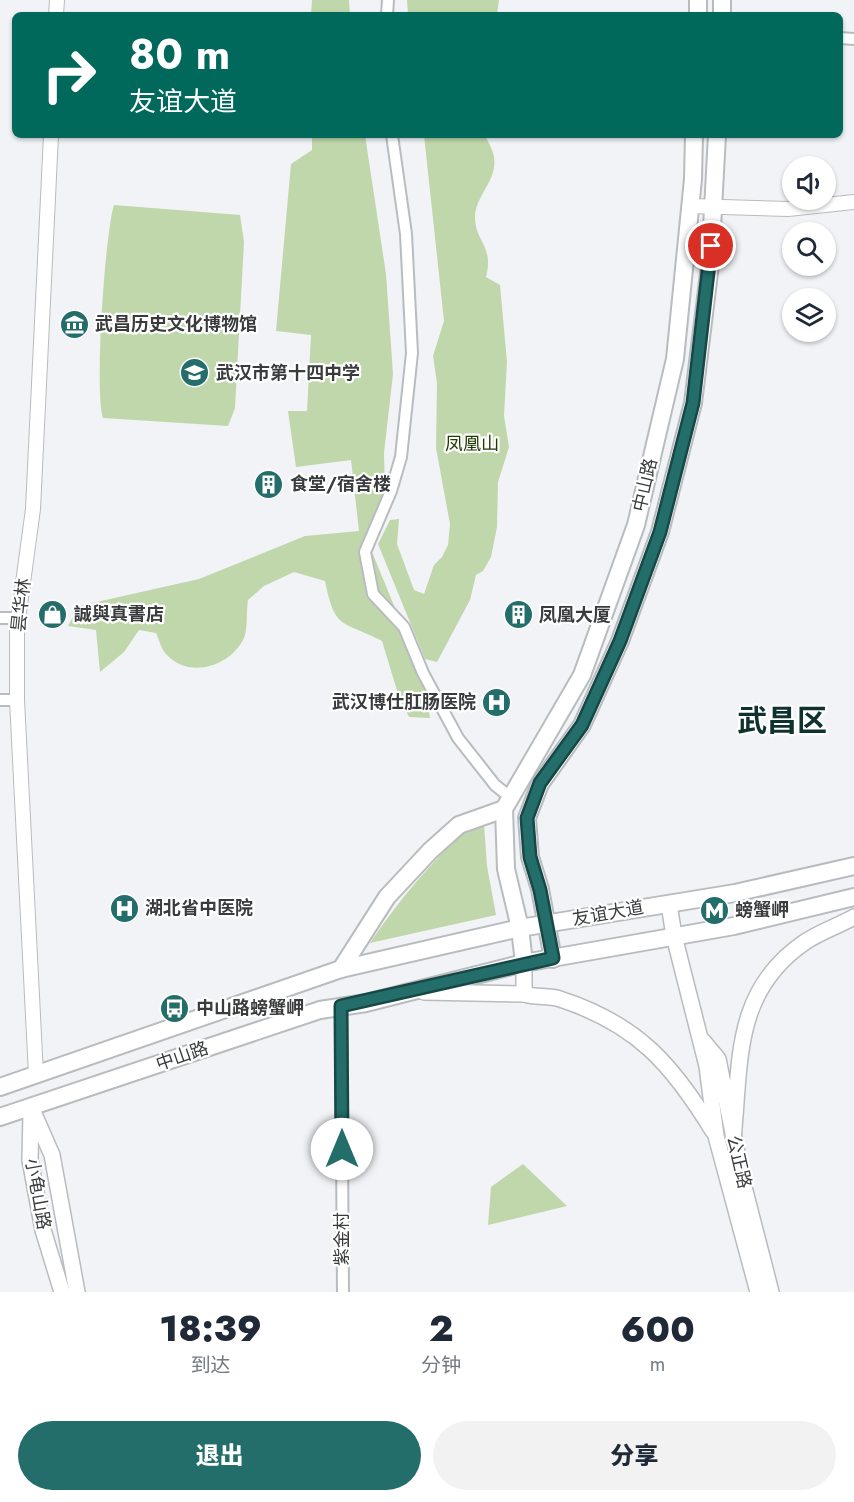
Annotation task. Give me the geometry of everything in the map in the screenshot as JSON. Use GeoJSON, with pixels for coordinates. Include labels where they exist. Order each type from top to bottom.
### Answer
{"type":"FeatureCollection","features":[{"type":"Feature","properties":{"kind":"main road","name":"中山路"},"geometry":{"type":"LineString","coordinates":[[507,803],[582,675],[636,525],[675,359],[690,206],[694,138]]}},
{"type":"Feature","properties":{"kind":"main road","name":"中山路"},"geometry":{"type":"LineString","coordinates":[[553,958],[548,924],[530,857],[527,818],[540,783],[582,725],[620,641],[660,532],[693,403],[710,265],[717,138]]}},
{"type":"Feature","properties":{"kind":"main road"},"geometry":{"type":"LineString","coordinates":[[334,971],[387,897],[430,850],[459,825],[507,803],[506,869],[520,928],[524,963],[524,994]]}},
{"type":"Feature","properties":{"kind":"main road","name":"友谊大道"},"geometry":{"type":"LineString","coordinates":[[334,971],[520,928],[735,893],[854,866]]}},
{"type":"Feature","properties":{"kind":"main road","name":"友谊大道"},"geometry":{"type":"LineString","coordinates":[[366,1003],[524,963],[734,926],[854,897]]}},
{"type":"Feature","properties":{"kind":"main road","name":"公正路"},"geometry":{"type":"LineString","coordinates":[[669,904],[674,936],[707,1066],[716,1136],[758,1292]]}},
{"type":"Feature","properties":{"kind":"main road"},"geometry":{"type":"LineString","coordinates":[[733,1139],[744,1025],[757,993],[778,964],[806,941],[854,917]]}},
{"type":"Feature","properties":{"kind":"main road","name":"中山路"},"geometry":{"type":"LineString","coordinates":[[0,1087],[334,971]]}},
{"type":"Feature","properties":{"kind":"main road"},"geometry":{"type":"LineString","coordinates":[[412,991],[524,994],[557,998],[606,1016],[639,1037],[676,1075],[716,1136]]}},
{"type":"Feature","properties":{"kind":"main road","name":"中山路"},"geometry":{"type":"LineString","coordinates":[[0,1117],[320,1010],[366,1003]]}},
{"type":"Feature","properties":{"kind":"main road","name":"公正路"},"geometry":{"type":"LineString","coordinates":[[700,1036],[718,1059],[733,1139],[771,1292]]}},
{"type":"Feature","properties":{"kind":"main road","name":"小龟山路"},"geometry":{"type":"LineString","coordinates":[[31,1107],[30,1160],[43,1230],[62,1292]]}},
{"type":"Feature","properties":{"kind":"main road","name":"小龟山路"},"geometry":{"type":"LineString","coordinates":[[31,1107],[52,1155],[77,1292]]}},
{"type":"Feature","properties":{"kind":"street","name":"昙华林"},"geometry":{"type":"LineString","coordinates":[[36,1075],[17,700],[18,618],[33,509],[51,138]]}},
{"type":"Feature","properties":{"kind":"street"},"geometry":{"type":"LineString","coordinates":[[392,138],[406,234],[412,353],[401,457],[391,491],[365,552],[373,594],[404,627],[423,673],[458,738],[507,803]]}},
{"type":"Feature","properties":{"kind":"street"},"geometry":{"type":"LineString","coordinates":[[690,206],[788,209],[854,202]]}},
{"type":"Feature","properties":{"kind":"street"},"geometry":{"type":"LineString","coordinates":[[0,618],[18,618]]}},
{"type":"Feature","properties":{"kind":"street"},"geometry":{"type":"LineString","coordinates":[[0,700],[17,700]]}},
{"type":"Feature","properties":{"kind":"street","name":"紫金村"},"geometry":{"type":"LineString","coordinates":[[341,1006],[343,1292]]}},
{"type":"Feature","properties":{"kind":"green space"},"geometry":{"type":"Polygon","coordinates":[[[312,0],[349,0],[350,12],[311,12],[312,0]]]}},
{"type":"Feature","properties":{"kind":"green space"},"geometry":{"type":"Polygon","coordinates":[[[407,0],[499,0],[497,12],[408,12],[407,0]]]}},
{"type":"Feature","properties":{"kind":"green space"},"geometry":{"type":"Polygon","coordinates":[[[312,138],[365,138],[386,274],[393,374],[384,453],[385,490],[371,528],[372,552],[423,676],[430,718],[409,717],[399,697],[382,641],[342,622],[332,609],[325,581],[294,572],[264,586],[248,600],[244,638],[230,656],[209,666],[197,668],[175,662],[164,652],[156,633],[139,630],[124,652],[100,672],[96,630],[68,626],[79,606],[199,579],[305,536],[359,531],[351,460],[296,467],[288,411],[307,411],[311,335],[276,331],[291,164],[312,150],[312,138]]]}},
{"type":"Feature","properties":{"kind":"green space","name":"凤凰山"},"geometry":{"type":"Polygon","coordinates":[[[424,138],[486,138],[494,157],[493,174],[478,203],[475,219],[488,259],[486,277],[500,285],[507,362],[504,416],[509,447],[498,482],[497,527],[491,557],[483,571],[476,575],[470,600],[437,662],[425,659],[378,544],[390,520],[399,519],[397,544],[414,590],[424,594],[434,565],[442,557],[448,545],[450,524],[436,448],[437,383],[433,356],[444,321],[424,138]]]}},
{"type":"Feature","properties":{"kind":"green space"},"geometry":{"type":"Polygon","coordinates":[[[114,205],[240,215],[244,242],[235,408],[228,426],[103,418],[100,347],[107,246],[114,205]]]}},
{"type":"Feature","properties":{"kind":"green space"},"geometry":{"type":"Polygon","coordinates":[[[471,824],[484,824],[487,866],[496,915],[370,943],[418,880],[471,824]]]}},
{"type":"Feature","properties":{"kind":"green space"},"geometry":{"type":"Polygon","coordinates":[[[523,1164],[567,1206],[488,1225],[491,1187],[523,1164]]]}},
{"type":"Feature","properties":{"kind":"place","name":"武昌历史文化博物馆"},"geometry":{"type":"Point","coordinates":[74,324]}},
{"type":"Feature","properties":{"kind":"place","name":"武汉市第十四中学"},"geometry":{"type":"Point","coordinates":[195,373]}},
{"type":"Feature","properties":{"kind":"place","name":"食堂/宿舍楼"},"geometry":{"type":"Point","coordinates":[269,484]}},
{"type":"Feature","properties":{"kind":"place","name":"誠與真書店"},"geometry":{"type":"Point","coordinates":[53,614]}},
{"type":"Feature","properties":{"kind":"place","name":"凤凰大厦"},"geometry":{"type":"Point","coordinates":[518,615]}},
{"type":"Feature","properties":{"kind":"place","name":"武汉博仕肛肠医院"},"geometry":{"type":"Point","coordinates":[497,702]}},
{"type":"Feature","properties":{"kind":"place","name":"湖北省中医院"},"geometry":{"type":"Point","coordinates":[124,908]}},
{"type":"Feature","properties":{"kind":"place","name":"螃蟹岬"},"geometry":{"type":"Point","coordinates":[714,910]}},
{"type":"Feature","properties":{"kind":"place","name":"中山路螃蟹岬"},"geometry":{"type":"Point","coordinates":[175,1008]}},
{"type":"Feature","properties":{"kind":"district","name":"武昌区"},"geometry":{"type":"Point","coordinates":[782,721]}},
{"type":"Feature","properties":{"kind":"route"},"geometry":{"type":"LineString","coordinates":[[342,1149],[341,1006],[366,1003],[524,963],[553,958],[548,924],[530,857],[527,818],[540,783],[582,725],[620,641],[660,532],[693,403],[711,246]]}}]}
